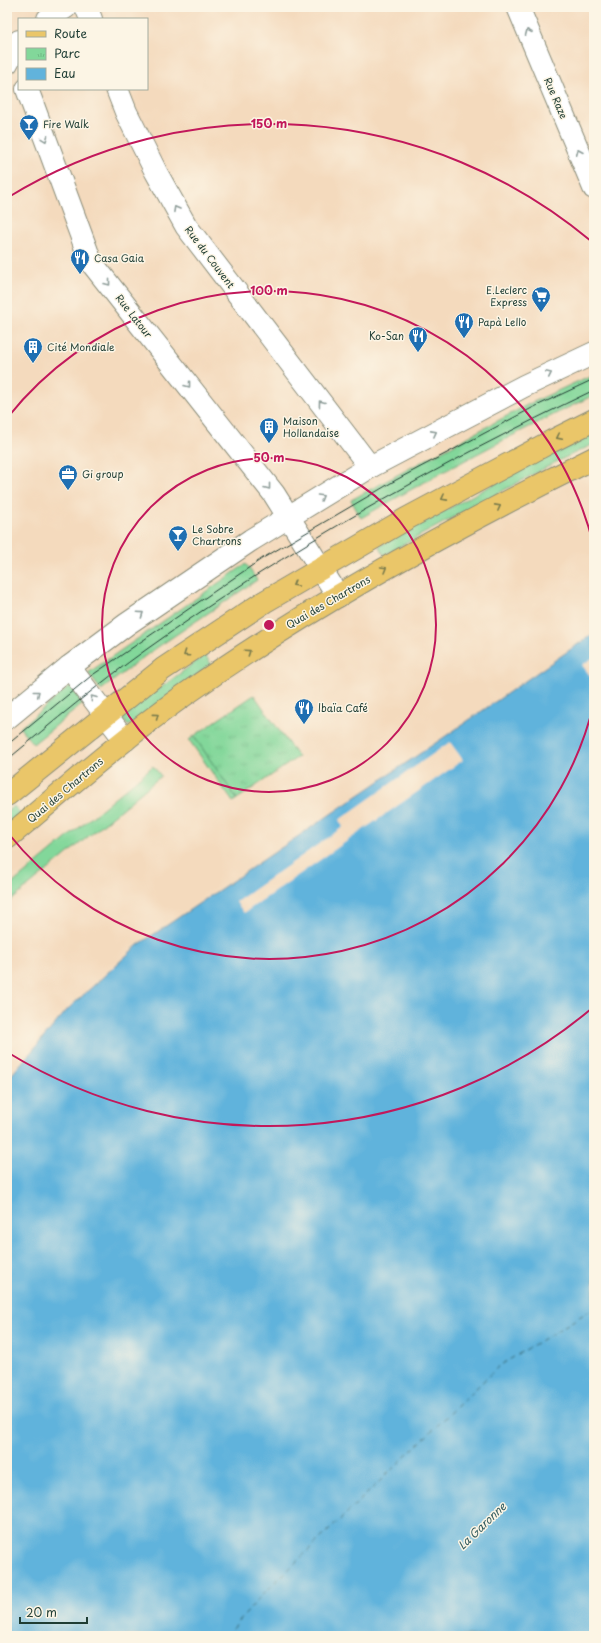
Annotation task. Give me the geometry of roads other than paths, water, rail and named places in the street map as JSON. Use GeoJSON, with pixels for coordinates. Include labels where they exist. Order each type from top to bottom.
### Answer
{"type":"FeatureCollection","features":[{"type":"Feature","properties":{"kind":"main road"},"geometry":{"type":"LineString","coordinates":[[7,795],[163,669],[264,602],[406,519],[594,420]]}},
{"type":"Feature","properties":{"kind":"main road","name":"Quai des Chartrons"},"geometry":{"type":"LineString","coordinates":[[7,838],[125,740],[182,697],[283,628],[421,548],[594,458]]}},
{"type":"Feature","properties":{"kind":"street"},"geometry":{"type":"LineString","coordinates":[[50,18],[66,7]]}},
{"type":"Feature","properties":{"kind":"street"},"geometry":{"type":"LineString","coordinates":[[86,7],[91,18]]}},
{"type":"Feature","properties":{"kind":"street","name":"Rue Raze"},"geometry":{"type":"LineString","coordinates":[[518,7],[594,188]]}},
{"type":"Feature","properties":{"kind":"street"},"geometry":{"type":"LineString","coordinates":[[10,64],[18,44]]}},
{"type":"Feature","properties":{"kind":"street","name":"Rue Latour"},"geometry":{"type":"LineString","coordinates":[[26,90],[91,262],[274,494],[338,596]]}},
{"type":"Feature","properties":{"kind":"street","name":"Rue du Couvent"},"geometry":{"type":"LineString","coordinates":[[117,90],[126,112],[156,172],[186,226],[370,467]]}},
{"type":"Feature","properties":{"kind":"street"},"geometry":{"type":"LineString","coordinates":[[7,718],[69,667],[127,624],[234,551],[288,517],[370,467],[524,386],[594,353]]}},
{"type":"Feature","properties":{"kind":"street"},"geometry":{"type":"LineString","coordinates":[[69,667],[125,740]]}},
{"type":"Feature","properties":{"kind":"water","name":"La Garonne"},"geometry":{"type":"Polygon","coordinates":[[[594,633],[594,1636],[7,1636],[7,1080],[68,1009],[138,945],[459,727],[594,633]]]}},
{"type":"Feature","properties":{"kind":"tram line"},"geometry":{"type":"LineString","coordinates":[[7,745],[91,676],[263,558],[396,480],[532,408],[594,379]]}},
{"type":"Feature","properties":{"kind":"tram line"},"geometry":{"type":"LineString","coordinates":[[7,760],[76,703],[129,662],[200,612],[254,577],[309,543],[421,478],[536,418],[594,390]]}},
{"type":"Feature","properties":{"kind":"place","name":"Fire Walk"},"geometry":{"type":"Point","coordinates":[29,141]}},
{"type":"Feature","properties":{"kind":"place","name":"Casa Gaia"},"geometry":{"type":"Point","coordinates":[80,275]}},
{"type":"Feature","properties":{"kind":"place","name":"E.Leclerc Express"},"geometry":{"type":"Point","coordinates":[541,313]}},
{"type":"Feature","properties":{"kind":"place","name":"Papà Lello"},"geometry":{"type":"Point","coordinates":[464,339]}},
{"type":"Feature","properties":{"kind":"place","name":"Ko-San"},"geometry":{"type":"Point","coordinates":[418,353]}},
{"type":"Feature","properties":{"kind":"place","name":"Cité Mondiale"},"geometry":{"type":"Point","coordinates":[33,364]}},
{"type":"Feature","properties":{"kind":"place","name":"Maison Hollandaise"},"geometry":{"type":"Point","coordinates":[269,444]}},
{"type":"Feature","properties":{"kind":"place","name":"Gi group"},"geometry":{"type":"Point","coordinates":[68,491]}},
{"type":"Feature","properties":{"kind":"place","name":"Le Sobre Chartrons"},"geometry":{"type":"Point","coordinates":[178,552]}},
{"type":"Feature","properties":{"kind":"place","name":"Ibaïa Café"},"geometry":{"type":"Point","coordinates":[304,725]}}]}
